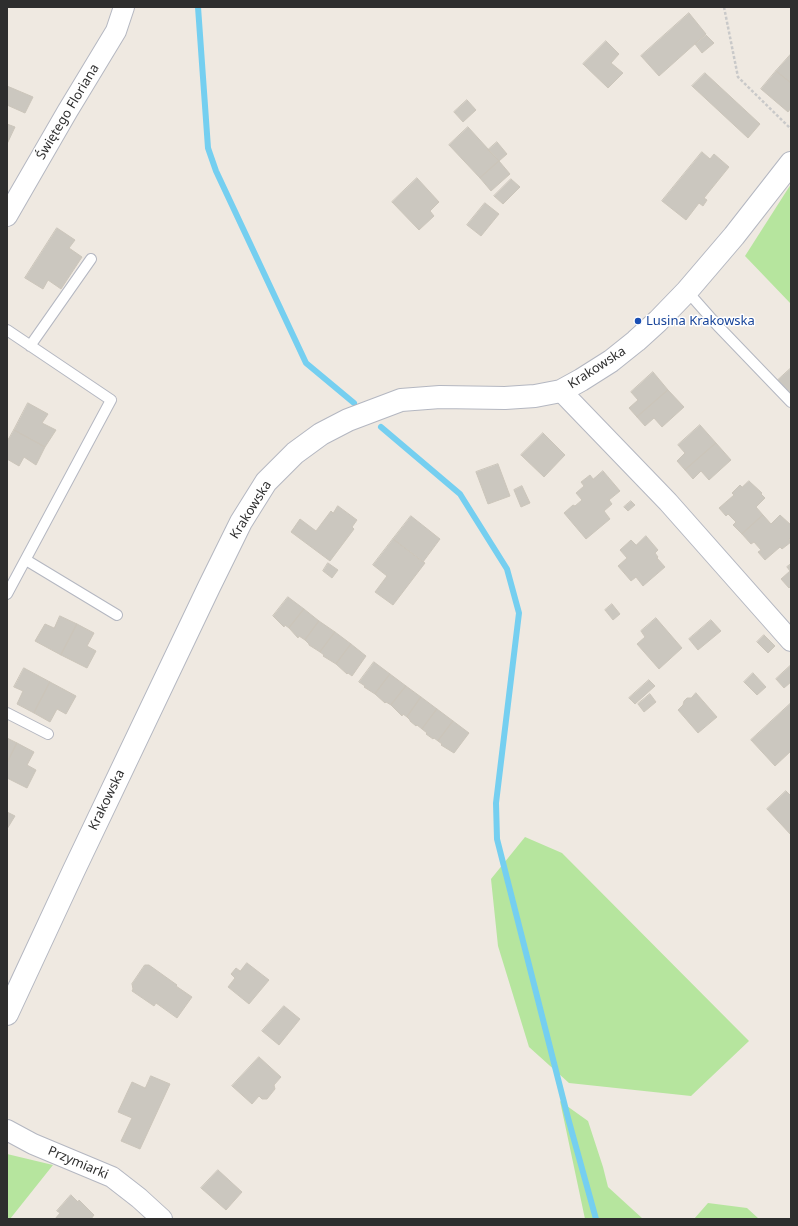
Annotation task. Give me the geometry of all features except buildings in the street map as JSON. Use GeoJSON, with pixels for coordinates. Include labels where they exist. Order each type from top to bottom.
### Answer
{"type":"FeatureCollection","features":[{"type":"Feature","properties":{"kind":"street","name":"Świętego Floriana"},"geometry":{"type":"LineString","coordinates":[[7,216],[116,31],[124,7]]}},
{"type":"Feature","properties":{"kind":"street","name":"Krakowska"},"geometry":{"type":"LineString","coordinates":[[7,1014],[212,581],[241,522],[266,482],[294,453],[320,434],[348,420],[401,400],[440,397],[505,398],[535,396],[561,391],[581,380],[605,365],[631,345],[658,321],[687,291],[734,236],[791,163]]}},
{"type":"Feature","properties":{"kind":"street"},"geometry":{"type":"LineString","coordinates":[[561,391],[668,502],[791,641]]}},
{"type":"Feature","properties":{"kind":"street","name":"Przymiarki"},"geometry":{"type":"LineString","coordinates":[[7,1130],[33,1144],[112,1177],[139,1198],[162,1219]]}},
{"type":"Feature","properties":{"kind":"lane"},"geometry":{"type":"LineString","coordinates":[[30,346],[91,259]]}},
{"type":"Feature","properties":{"kind":"lane"},"geometry":{"type":"LineString","coordinates":[[687,291],[791,402]]}},
{"type":"Feature","properties":{"kind":"lane"},"geometry":{"type":"LineString","coordinates":[[7,330],[111,400],[7,594]]}},
{"type":"Feature","properties":{"kind":"lane"},"geometry":{"type":"LineString","coordinates":[[26,560],[117,615]]}},
{"type":"Feature","properties":{"kind":"lane"},"geometry":{"type":"LineString","coordinates":[[7,713],[48,734]]}},
{"type":"Feature","properties":{"kind":"path"},"geometry":{"type":"LineString","coordinates":[[724,7],[738,77],[791,129]]}},
{"type":"Feature","properties":{"kind":"green space"},"geometry":{"type":"Polygon","coordinates":[[[791,184],[791,304],[745,256],[791,184]]]}},
{"type":"Feature","properties":{"kind":"green space"},"geometry":{"type":"Polygon","coordinates":[[[525,837],[562,853],[749,1041],[691,1096],[569,1083],[529,1047],[498,946],[491,879],[525,837]]]}},
{"type":"Feature","properties":{"kind":"green space"},"geometry":{"type":"Polygon","coordinates":[[[560,1101],[588,1121],[608,1187],[643,1219],[585,1219],[560,1101]]]}},
{"type":"Feature","properties":{"kind":"green space"},"geometry":{"type":"Polygon","coordinates":[[[7,1154],[53,1165],[10,1219],[7,1219],[7,1154]]]}},
{"type":"Feature","properties":{"kind":"green space"},"geometry":{"type":"Polygon","coordinates":[[[708,1203],[747,1208],[759,1219],[694,1219],[708,1203]]]}},
{"type":"Feature","properties":{"kind":"waterway"},"geometry":{"type":"LineString","coordinates":[[198,7],[208,148],[216,171],[306,363],[354,403]]}},
{"type":"Feature","properties":{"kind":"waterway"},"geometry":{"type":"LineString","coordinates":[[381,427],[460,494],[507,569],[519,613],[496,803],[497,839],[568,1118],[596,1219]]}},
{"type":"Feature","properties":{"kind":"place","name":"Lusina Krakowska"},"geometry":{"type":"Point","coordinates":[638,321]}}]}
